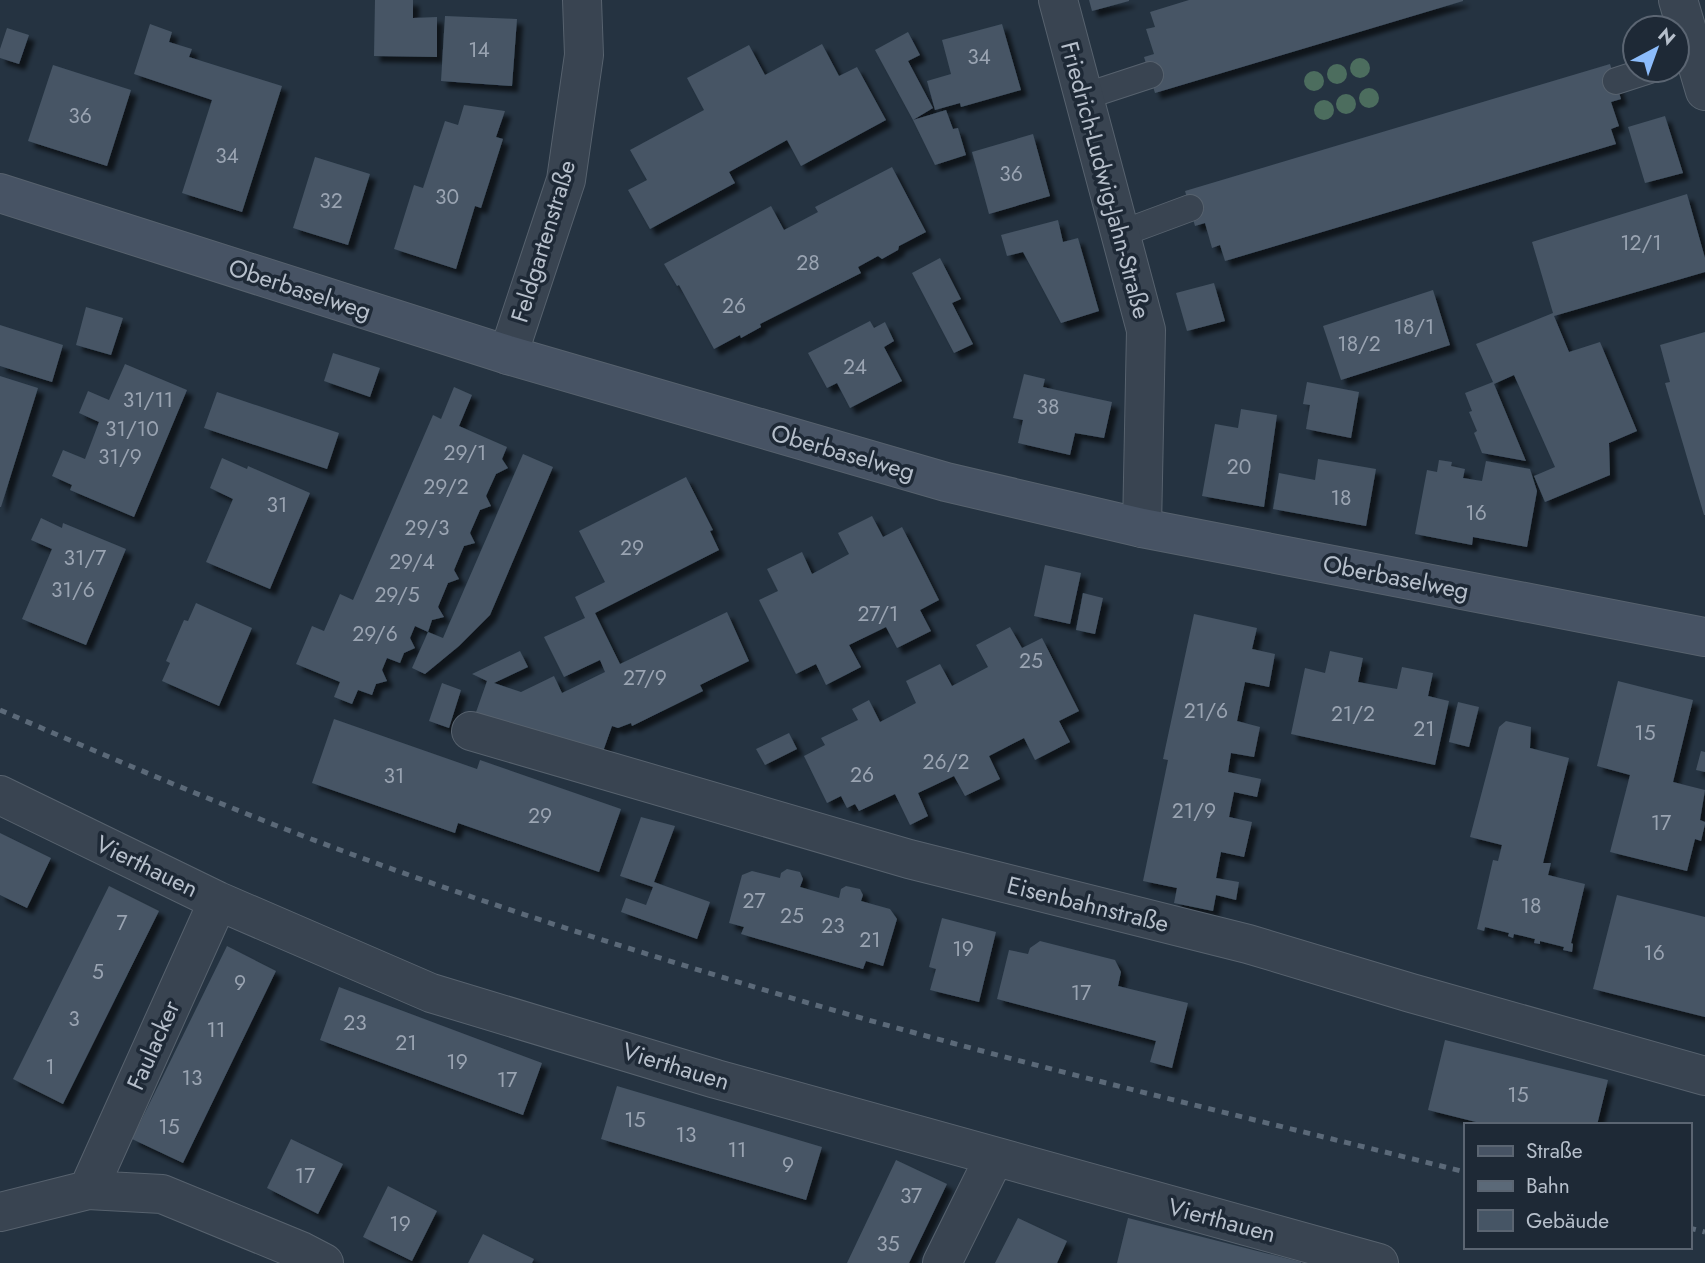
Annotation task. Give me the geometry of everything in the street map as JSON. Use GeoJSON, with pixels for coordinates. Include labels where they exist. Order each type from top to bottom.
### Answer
{"type":"FeatureCollection","features":[{"type":"Feature","properties":{"kind":"street","name":"Feldgartenstraße"},"geometry":{"type":"LineString","coordinates":[[508,355],[566,180],[584,55],[582,0]]}},
{"type":"Feature","properties":{"kind":"street","name":"Friedrich-Ludwig-Jahn-Straße"},"geometry":{"type":"LineString","coordinates":[[1058,0],[1146,330],[1142,528]]}},
{"type":"Feature","properties":{"kind":"street"},"geometry":{"type":"LineString","coordinates":[[1678,0],[1692,69]]}},
{"type":"Feature","properties":{"kind":"street","name":"Oberbaselweg"},"geometry":{"type":"LineString","coordinates":[[0,193],[508,355],[946,482],[1142,528],[1705,637]]}},
{"type":"Feature","properties":{"kind":"street","name":"Eisenbahnstraße"},"geometry":{"type":"LineString","coordinates":[[471,731],[909,859],[1248,944],[1705,1076]]}},
{"type":"Feature","properties":{"kind":"street","name":"Vierthauen"},"geometry":{"type":"LineString","coordinates":[[0,794],[218,901],[431,993],[729,1083],[1379,1263]]}},
{"type":"Feature","properties":{"kind":"street","name":"Faulacker"},"geometry":{"type":"LineString","coordinates":[[88,1190],[218,901]]}},
{"type":"Feature","properties":{"kind":"street"},"geometry":{"type":"LineString","coordinates":[[942,1263],[994,1158]]}},
{"type":"Feature","properties":{"kind":"street"},"geometry":{"type":"LineString","coordinates":[[0,1212],[88,1190],[162,1194],[324,1263]]}},
{"type":"Feature","properties":{"kind":"lane"},"geometry":{"type":"LineString","coordinates":[[1083,97],[1150,75]]}},
{"type":"Feature","properties":{"kind":"lane"},"geometry":{"type":"LineString","coordinates":[[1616,81],[1621,79]]}},
{"type":"Feature","properties":{"kind":"lane"},"geometry":{"type":"LineString","coordinates":[[1120,234],[1190,208]]}},
{"type":"Feature","properties":{"kind":"building"},"geometry":{"type":"Polygon","coordinates":[[[375,0],[413,0],[413,18],[437,17],[437,57],[374,56],[375,0]]]}},
{"type":"Feature","properties":{"kind":"building"},"geometry":{"type":"Polygon","coordinates":[[[1089,0],[1129,0],[1129,1],[1092,11],[1089,0]]]}},
{"type":"Feature","properties":{"kind":"building"},"geometry":{"type":"Polygon","coordinates":[[[1189,0],[1463,1],[1155,93],[1144,57],[1154,54],[1146,29],[1155,27],[1150,12],[1189,0]]]}},
{"type":"Feature","properties":{"kind":"building"},"geometry":{"type":"Polygon","coordinates":[[[445,16],[517,19],[512,86],[441,81],[445,16]]]}},
{"type":"Feature","properties":{"kind":"building"},"geometry":{"type":"Polygon","coordinates":[[[150,24],[172,32],[169,42],[192,49],[189,57],[282,86],[242,212],[182,193],[212,100],[134,74],[150,24]]]}},
{"type":"Feature","properties":{"kind":"building"},"geometry":{"type":"Polygon","coordinates":[[[1002,24],[1021,90],[961,107],[960,103],[935,110],[927,81],[951,74],[942,40],[1002,24]]]}},
{"type":"Feature","properties":{"kind":"building"},"geometry":{"type":"Polygon","coordinates":[[[7,28],[29,35],[19,64],[0,58],[7,28]]]}},
{"type":"Feature","properties":{"kind":"building"},"geometry":{"type":"Polygon","coordinates":[[[908,32],[920,55],[908,61],[933,108],[913,120],[875,50],[908,32]]]}},
{"type":"Feature","properties":{"kind":"building"},"geometry":{"type":"Polygon","coordinates":[[[822,44],[839,76],[857,67],[886,120],[801,166],[787,140],[729,172],[735,183],[650,229],[628,190],[647,180],[630,150],[704,110],[687,78],[749,45],[765,75],[822,44]]]}},
{"type":"Feature","properties":{"kind":"building"},"geometry":{"type":"Polygon","coordinates":[[[1610,64],[1621,99],[1611,102],[1619,126],[1611,129],[1616,144],[1225,261],[1220,245],[1212,248],[1205,223],[1195,226],[1185,191],[1610,64]]]}},
{"type":"Feature","properties":{"kind":"building"},"geometry":{"type":"Polygon","coordinates":[[[53,65],[131,90],[107,166],[28,141],[53,65]]]}},
{"type":"Feature","properties":{"kind":"building"},"geometry":{"type":"Polygon","coordinates":[[[464,105],[505,111],[496,137],[503,139],[481,208],[475,206],[456,269],[394,249],[414,185],[423,188],[445,121],[458,125],[464,105]]]}},
{"type":"Feature","properties":{"kind":"building"},"geometry":{"type":"Polygon","coordinates":[[[946,110],[953,129],[958,128],[966,155],[935,165],[913,120],[946,110]]]}},
{"type":"Feature","properties":{"kind":"building"},"geometry":{"type":"Polygon","coordinates":[[[1665,116],[1683,173],[1645,183],[1628,127],[1665,116]]]}},
{"type":"Feature","properties":{"kind":"building"},"geometry":{"type":"Polygon","coordinates":[[[1033,134],[1050,196],[989,214],[972,152],[1033,134]]]}},
{"type":"Feature","properties":{"kind":"building"},"geometry":{"type":"Polygon","coordinates":[[[315,157],[370,174],[348,245],[293,228],[315,157]]]}},
{"type":"Feature","properties":{"kind":"building"},"geometry":{"type":"Polygon","coordinates":[[[892,167],[926,232],[899,246],[898,250],[882,259],[878,256],[858,267],[861,273],[760,324],[761,327],[741,338],[740,335],[714,349],[679,285],[677,286],[664,264],[771,206],[784,230],[818,212],[815,207],[892,167]]]}},
{"type":"Feature","properties":{"kind":"building"},"geometry":{"type":"Polygon","coordinates":[[[1687,194],[1705,258],[1705,272],[1554,316],[1569,352],[1600,342],[1637,431],[1609,443],[1610,475],[1545,502],[1534,476],[1555,467],[1514,375],[1494,384],[1526,461],[1482,453],[1474,433],[1477,431],[1465,393],[1493,382],[1476,344],[1553,313],[1532,242],[1687,194]]]}},
{"type":"Feature","properties":{"kind":"building"},"geometry":{"type":"Polygon","coordinates":[[[1058,220],[1063,242],[1078,238],[1099,311],[1061,323],[1023,252],[1007,256],[1001,235],[1058,220]]]}},
{"type":"Feature","properties":{"kind":"building"},"geometry":{"type":"Polygon","coordinates":[[[940,258],[961,299],[952,303],[973,344],[954,353],[912,273],[940,258]]]}},
{"type":"Feature","properties":{"kind":"building"},"geometry":{"type":"Polygon","coordinates":[[[1214,283],[1225,321],[1187,331],[1176,293],[1214,283]]]}},
{"type":"Feature","properties":{"kind":"building"},"geometry":{"type":"Polygon","coordinates":[[[1433,290],[1450,345],[1341,380],[1323,326],[1433,290]]]}},
{"type":"Feature","properties":{"kind":"building"},"geometry":{"type":"Polygon","coordinates":[[[86,307],[123,318],[111,355],[76,345],[86,307]]]}},
{"type":"Feature","properties":{"kind":"building"},"geometry":{"type":"Polygon","coordinates":[[[870,321],[874,328],[885,322],[894,341],[884,347],[902,381],[850,408],[837,383],[827,388],[808,353],[870,321]]]}},
{"type":"Feature","properties":{"kind":"building"},"geometry":{"type":"Polygon","coordinates":[[[0,325],[63,345],[52,382],[0,366],[0,325]]]}},
{"type":"Feature","properties":{"kind":"building"},"geometry":{"type":"Polygon","coordinates":[[[1705,332],[1704,515],[1665,383],[1670,382],[1660,345],[1705,332]]]}},
{"type":"Feature","properties":{"kind":"building"},"geometry":{"type":"Polygon","coordinates":[[[333,353],[380,368],[370,397],[324,381],[333,353]]]}},
{"type":"Feature","properties":{"kind":"building"},"geometry":{"type":"Polygon","coordinates":[[[125,364],[187,390],[134,517],[70,490],[72,485],[52,476],[63,450],[85,459],[99,422],[79,413],[88,391],[109,400],[125,364]]]}},
{"type":"Feature","properties":{"kind":"building"},"geometry":{"type":"Polygon","coordinates":[[[1024,374],[1045,379],[1043,387],[1112,402],[1104,438],[1075,433],[1070,455],[1018,443],[1023,420],[1013,418],[1024,374]]]}},
{"type":"Feature","properties":{"kind":"building"},"geometry":{"type":"Polygon","coordinates":[[[0,376],[38,388],[1,507],[0,507],[0,376]]]}},
{"type":"Feature","properties":{"kind":"building"},"geometry":{"type":"Polygon","coordinates":[[[1307,382],[1359,392],[1351,438],[1306,429],[1310,405],[1303,404],[1307,382]]]}},
{"type":"Feature","properties":{"kind":"building"},"geometry":{"type":"Polygon","coordinates":[[[454,387],[472,395],[459,426],[507,447],[502,459],[508,468],[496,474],[486,496],[491,506],[480,510],[470,533],[475,543],[464,546],[454,570],[459,579],[448,583],[438,607],[444,617],[432,620],[428,632],[415,626],[410,638],[415,648],[404,653],[400,663],[387,658],[382,670],[387,681],[376,684],[372,695],[358,690],[352,704],[334,697],[340,682],[296,664],[312,626],[324,631],[340,594],[353,600],[433,415],[441,419],[454,387]]]}},
{"type":"Feature","properties":{"kind":"building"},"geometry":{"type":"Polygon","coordinates":[[[217,392],[339,433],[327,469],[204,428],[217,392]]]}},
{"type":"Feature","properties":{"kind":"building"},"geometry":{"type":"Polygon","coordinates":[[[1241,409],[1277,415],[1264,507],[1202,496],[1215,424],[1238,428],[1241,409]]]}},
{"type":"Feature","properties":{"kind":"building"},"geometry":{"type":"Polygon","coordinates":[[[523,454],[553,467],[490,615],[459,646],[425,674],[412,668],[428,632],[443,638],[523,454]]]}},
{"type":"Feature","properties":{"kind":"building"},"geometry":{"type":"Polygon","coordinates":[[[222,458],[247,469],[248,466],[310,493],[270,589],[206,562],[233,499],[210,488],[222,458]]]}},
{"type":"Feature","properties":{"kind":"building"},"geometry":{"type":"Polygon","coordinates":[[[1318,459],[1376,469],[1366,526],[1273,509],[1279,473],[1315,480],[1318,459]]]}},
{"type":"Feature","properties":{"kind":"building"},"geometry":{"type":"Polygon","coordinates":[[[1439,460],[1452,462],[1451,466],[1465,469],[1463,478],[1482,481],[1486,461],[1530,469],[1537,491],[1527,547],[1473,537],[1472,545],[1415,534],[1427,470],[1437,472],[1439,460]]]}},
{"type":"Feature","properties":{"kind":"building"},"geometry":{"type":"Polygon","coordinates":[[[686,477],[713,530],[710,531],[719,550],[595,613],[620,664],[727,612],[749,661],[700,685],[703,691],[632,726],[631,723],[618,728],[612,726],[600,760],[475,715],[487,681],[472,674],[520,651],[528,667],[494,683],[521,692],[554,676],[562,693],[605,672],[600,660],[564,677],[544,637],[585,618],[575,597],[605,582],[579,531],[686,477]]]}},
{"type":"Feature","properties":{"kind":"building"},"geometry":{"type":"Polygon","coordinates":[[[872,516],[883,537],[902,527],[921,564],[939,600],[920,610],[931,631],[897,648],[886,627],[849,645],[861,667],[826,685],[816,664],[796,674],[759,600],[778,591],[767,569],[802,552],[812,574],[849,554],[838,533],[872,516]]]}},
{"type":"Feature","properties":{"kind":"building"},"geometry":{"type":"Polygon","coordinates":[[[41,518],[62,528],[63,523],[126,549],[86,645],[22,619],[52,549],[31,540],[41,518]]]}},
{"type":"Feature","properties":{"kind":"building"},"geometry":{"type":"Polygon","coordinates":[[[1045,565],[1081,573],[1070,624],[1034,616],[1045,565]]]}},
{"type":"Feature","properties":{"kind":"building"},"geometry":{"type":"Polygon","coordinates":[[[1083,593],[1103,598],[1095,634],[1076,630],[1083,593]]]}},
{"type":"Feature","properties":{"kind":"building"},"geometry":{"type":"Polygon","coordinates":[[[196,603],[252,628],[219,706],[162,681],[170,663],[166,661],[184,620],[188,621],[196,603]]]}},
{"type":"Feature","properties":{"kind":"building"},"geometry":{"type":"Polygon","coordinates":[[[1194,614],[1257,628],[1252,649],[1275,654],[1269,687],[1245,682],[1237,721],[1260,727],[1254,757],[1231,753],[1228,772],[1261,779],[1257,797],[1234,792],[1229,817],[1252,822],[1244,857],[1221,852],[1216,878],[1239,882],[1236,900],[1216,895],[1213,911],[1174,903],[1177,888],[1143,881],[1168,760],[1163,759],[1194,614]]]}},
{"type":"Feature","properties":{"kind":"building"},"geometry":{"type":"Polygon","coordinates":[[[1010,627],[1022,648],[1042,638],[1079,711],[1059,721],[1070,742],[1035,760],[1024,738],[989,756],[1000,779],[965,796],[954,776],[918,793],[928,816],[910,825],[895,794],[859,811],[855,804],[847,808],[841,796],[827,803],[804,756],[825,745],[821,738],[858,720],[852,709],[869,700],[880,722],[916,703],[906,681],[940,664],[952,686],[988,667],[976,645],[1010,627]]]}},
{"type":"Feature","properties":{"kind":"building"},"geometry":{"type":"Polygon","coordinates":[[[1330,651],[1363,658],[1358,682],[1397,689],[1402,667],[1433,673],[1428,696],[1449,701],[1435,765],[1291,734],[1305,668],[1325,673],[1330,651]]]}},
{"type":"Feature","properties":{"kind":"building"},"geometry":{"type":"Polygon","coordinates":[[[1618,681],[1693,700],[1673,782],[1705,790],[1700,820],[1705,824],[1701,841],[1695,839],[1687,871],[1610,852],[1630,775],[1597,766],[1618,681]]]}},
{"type":"Feature","properties":{"kind":"building"},"geometry":{"type":"Polygon","coordinates":[[[442,683],[461,690],[449,728],[429,721],[442,683]]]}},
{"type":"Feature","properties":{"kind":"building"},"geometry":{"type":"Polygon","coordinates":[[[1458,702],[1479,707],[1469,747],[1449,742],[1458,702]]]}},
{"type":"Feature","properties":{"kind":"building"},"geometry":{"type":"Polygon","coordinates":[[[334,719],[477,769],[480,760],[621,809],[599,872],[458,823],[455,833],[312,783],[334,719]]]}},
{"type":"Feature","properties":{"kind":"building"},"geometry":{"type":"Polygon","coordinates":[[[1506,721],[1531,727],[1530,748],[1569,758],[1543,863],[1551,863],[1548,875],[1585,884],[1571,943],[1572,952],[1563,950],[1564,947],[1540,941],[1540,944],[1534,943],[1535,939],[1514,934],[1513,938],[1508,936],[1509,933],[1485,927],[1484,931],[1477,929],[1493,860],[1498,861],[1502,845],[1470,837],[1499,727],[1506,721]]]}},
{"type":"Feature","properties":{"kind":"building"},"geometry":{"type":"Polygon","coordinates":[[[789,733],[797,749],[765,765],[756,749],[789,733]]]}},
{"type":"Feature","properties":{"kind":"building"},"geometry":{"type":"Polygon","coordinates":[[[1701,751],[1705,752],[1705,772],[1696,770],[1701,751]]]}},
{"type":"Feature","properties":{"kind":"building"},"geometry":{"type":"Polygon","coordinates":[[[641,817],[675,826],[654,882],[710,902],[697,939],[621,912],[626,898],[646,905],[653,887],[620,876],[641,817]]]}},
{"type":"Feature","properties":{"kind":"building"},"geometry":{"type":"Polygon","coordinates":[[[0,833],[51,858],[27,908],[0,895],[0,833]]]}},
{"type":"Feature","properties":{"kind":"building"},"geometry":{"type":"Polygon","coordinates":[[[787,869],[800,872],[803,879],[800,887],[839,898],[841,889],[846,886],[860,889],[863,895],[861,901],[890,909],[897,919],[883,966],[866,961],[863,969],[741,934],[744,927],[729,923],[742,875],[752,871],[780,878],[781,873],[787,869]]]}},
{"type":"Feature","properties":{"kind":"building"},"geometry":{"type":"Polygon","coordinates":[[[109,886],[159,911],[63,1104],[13,1079],[109,886]]]}},
{"type":"Feature","properties":{"kind":"building"},"geometry":{"type":"Polygon","coordinates":[[[1617,895],[1705,917],[1705,1017],[1593,989],[1617,895]]]}},
{"type":"Feature","properties":{"kind":"building"},"geometry":{"type":"Polygon","coordinates":[[[942,918],[996,932],[979,1002],[930,990],[936,969],[929,967],[942,918]]]}},
{"type":"Feature","properties":{"kind":"building"},"geometry":{"type":"Polygon","coordinates":[[[1040,941],[1115,960],[1121,972],[1118,986],[1188,1003],[1172,1068],[1150,1062],[1156,1041],[997,999],[1009,950],[1028,954],[1030,948],[1040,941]]]}},
{"type":"Feature","properties":{"kind":"building"},"geometry":{"type":"Polygon","coordinates":[[[227,946],[276,971],[183,1163],[132,1139],[227,946]]]}},
{"type":"Feature","properties":{"kind":"building"},"geometry":{"type":"Polygon","coordinates":[[[339,987],[542,1063],[523,1115],[320,1040],[339,987]]]}},
{"type":"Feature","properties":{"kind":"building"},"geometry":{"type":"Polygon","coordinates":[[[1445,1040],[1608,1080],[1597,1123],[1480,1123],[1428,1110],[1445,1040]]]}},
{"type":"Feature","properties":{"kind":"building"},"geometry":{"type":"Polygon","coordinates":[[[617,1086],[822,1147],[806,1200],[601,1139],[617,1086]]]}},
{"type":"Feature","properties":{"kind":"building"},"geometry":{"type":"Polygon","coordinates":[[[291,1139],[343,1164],[318,1214],[267,1188],[291,1139]]]}},
{"type":"Feature","properties":{"kind":"building"},"geometry":{"type":"Polygon","coordinates":[[[896,1160],[947,1184],[909,1263],[847,1263],[896,1160]]]}},
{"type":"Feature","properties":{"kind":"building"},"geometry":{"type":"Polygon","coordinates":[[[388,1186],[437,1211],[412,1261],[363,1237],[388,1186]]]}},
{"type":"Feature","properties":{"kind":"building"},"geometry":{"type":"Polygon","coordinates":[[[1018,1218],[1067,1241],[1057,1263],[995,1263],[1018,1218]]]}},
{"type":"Feature","properties":{"kind":"building"},"geometry":{"type":"Polygon","coordinates":[[[1128,1218],[1301,1262],[1301,1263],[1117,1263],[1128,1218]]]}},
{"type":"Feature","properties":{"kind":"building"},"geometry":{"type":"Polygon","coordinates":[[[483,1234],[534,1259],[532,1263],[468,1263],[483,1234]]]}},
{"type":"Feature","properties":{"kind":"railway"},"geometry":{"type":"LineString","coordinates":[[0,710],[300,835],[533,918],[909,1031],[1464,1172]]}},
{"type":"Feature","properties":{"kind":"railway"},"geometry":{"type":"LineString","coordinates":[[1691,1228],[1705,1232]]}}]}
